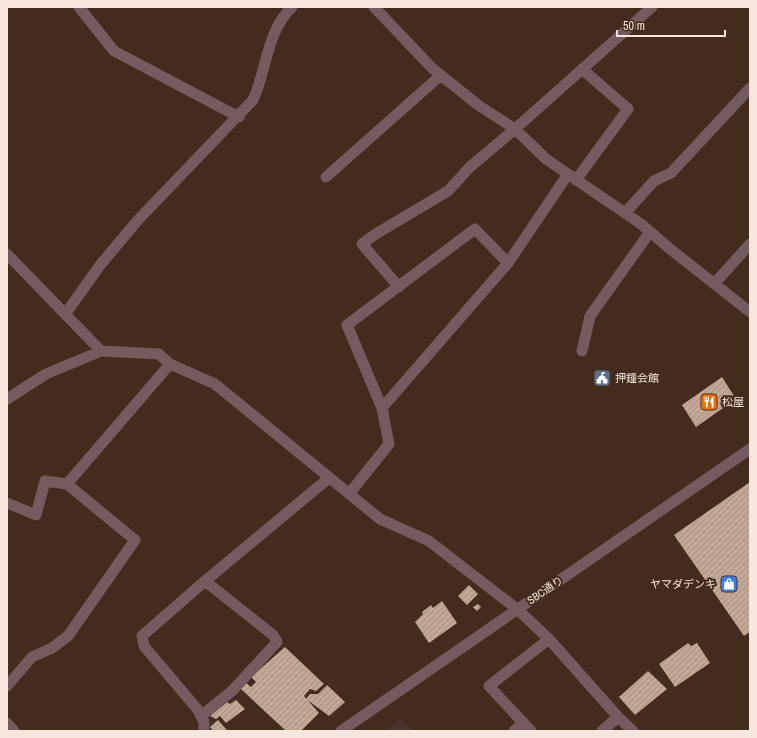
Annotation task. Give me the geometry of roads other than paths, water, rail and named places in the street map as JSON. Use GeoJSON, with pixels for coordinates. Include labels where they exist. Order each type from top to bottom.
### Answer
{"type":"FeatureCollection","features":[{"type":"Feature","properties":{"kind":"street"},"geometry":{"type":"LineString","coordinates":[[79,7],[114,52],[239,117]]}},
{"type":"Feature","properties":{"kind":"street"},"geometry":{"type":"LineString","coordinates":[[66,313],[101,264],[138,220],[239,117],[253,100],[274,32],[292,7]]}},
{"type":"Feature","properties":{"kind":"street"},"geometry":{"type":"LineString","coordinates":[[374,7],[441,75],[478,105],[515,129],[546,160],[625,213],[750,312]]}},
{"type":"Feature","properties":{"kind":"street"},"geometry":{"type":"LineString","coordinates":[[399,287],[362,244],[374,235],[448,191],[470,167],[652,7]]}},
{"type":"Feature","properties":{"kind":"street"},"geometry":{"type":"LineString","coordinates":[[382,408],[508,263],[572,177],[628,109],[582,69]]}},
{"type":"Feature","properties":{"kind":"street"},"geometry":{"type":"LineString","coordinates":[[326,177],[441,75]]}},
{"type":"Feature","properties":{"kind":"street"},"geometry":{"type":"LineString","coordinates":[[625,213],[654,181],[671,173],[750,88]]}},
{"type":"Feature","properties":{"kind":"street"},"geometry":{"type":"LineString","coordinates":[[349,494],[389,444],[382,408],[347,325],[475,229],[508,263]]}},
{"type":"Feature","properties":{"kind":"street"},"geometry":{"type":"LineString","coordinates":[[582,351],[590,316],[650,232]]}},
{"type":"Feature","properties":{"kind":"street"},"geometry":{"type":"LineString","coordinates":[[714,284],[750,244]]}},
{"type":"Feature","properties":{"kind":"street"},"geometry":{"type":"LineString","coordinates":[[7,254],[66,313],[101,351]]}},
{"type":"Feature","properties":{"kind":"street"},"geometry":{"type":"LineString","coordinates":[[7,399],[46,374],[101,351],[159,354],[170,364],[215,384],[380,519],[429,541],[517,609],[549,639],[618,717],[633,731]]}},
{"type":"Feature","properties":{"kind":"street"},"geometry":{"type":"LineString","coordinates":[[67,484],[170,364]]}},
{"type":"Feature","properties":{"kind":"street","name":"SBC通り"},"geometry":{"type":"LineString","coordinates":[[341,731],[750,449]]}},
{"type":"Feature","properties":{"kind":"street"},"geometry":{"type":"LineString","coordinates":[[204,731],[204,722],[201,716],[176,682],[144,646],[142,636],[204,581],[329,478]]}},
{"type":"Feature","properties":{"kind":"street"},"geometry":{"type":"LineString","coordinates":[[7,503],[36,515],[45,480],[67,484],[136,540],[68,636],[52,648],[32,657],[7,686]]}},
{"type":"Feature","properties":{"kind":"street"},"geometry":{"type":"LineString","coordinates":[[201,716],[232,691],[277,642],[273,635],[204,581]]}},
{"type":"Feature","properties":{"kind":"street"},"geometry":{"type":"LineString","coordinates":[[514,731],[527,727],[489,686],[549,639]]}},
{"type":"Feature","properties":{"kind":"street"},"geometry":{"type":"LineString","coordinates":[[602,731],[618,717]]}},
{"type":"Feature","properties":{"kind":"street"},"geometry":{"type":"LineString","coordinates":[[7,724],[14,731]]}},
{"type":"Feature","properties":{"kind":"place","name":"押鐘会館"},"geometry":{"type":"Point","coordinates":[602,378]}},
{"type":"Feature","properties":{"kind":"place","name":"松屋"},"geometry":{"type":"Point","coordinates":[709,402]}},
{"type":"Feature","properties":{"kind":"place","name":"ヤマダデンキ"},"geometry":{"type":"Point","coordinates":[729,584]}}]}
